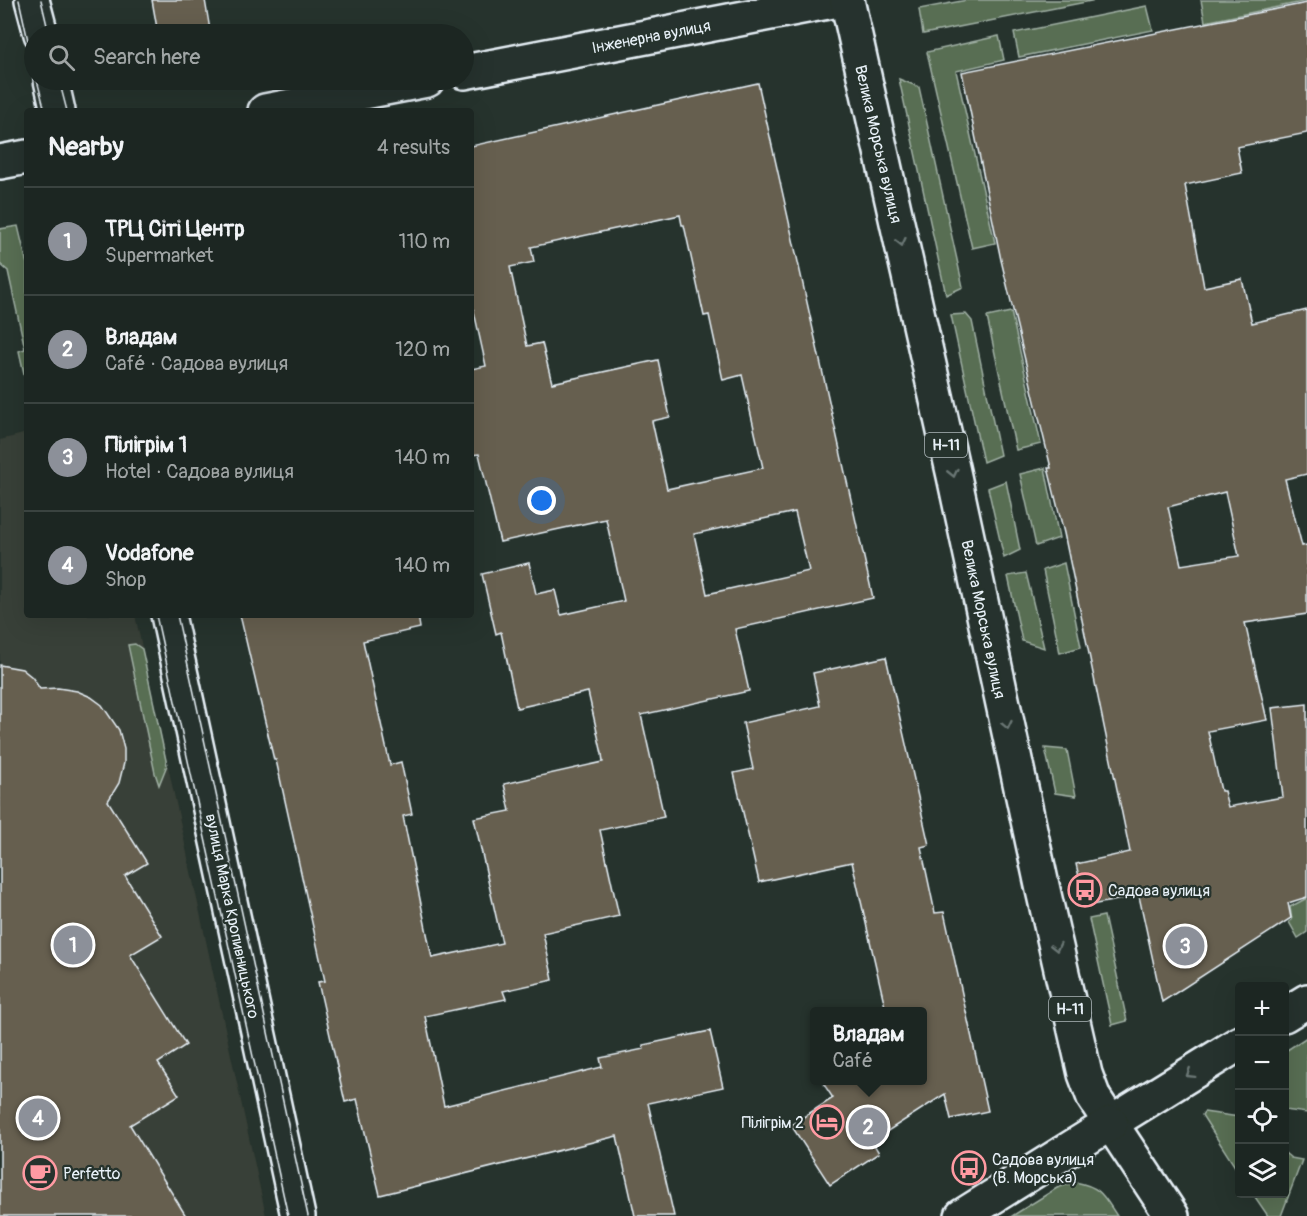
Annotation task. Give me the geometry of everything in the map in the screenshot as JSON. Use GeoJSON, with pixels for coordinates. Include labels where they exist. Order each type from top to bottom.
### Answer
{"type":"FeatureCollection","features":[{"type":"Feature","properties":{"kind":"main road"},"geometry":{"type":"LineString","coordinates":[[32,0],[38,24]]}},
{"type":"Feature","properties":{"kind":"main road","name":"Інженерна вулиця"},"geometry":{"type":"LineString","coordinates":[[474,70],[838,0]]}},
{"type":"Feature","properties":{"kind":"main road","name":"Велика Морська вулиця"},"geometry":{"type":"LineString","coordinates":[[848,0],[1085,1074],[1094,1098],[1172,1216]]}},
{"type":"Feature","properties":{"kind":"main road"},"geometry":{"type":"LineString","coordinates":[[53,90],[57,108]]}},
{"type":"Feature","properties":{"kind":"main road"},"geometry":{"type":"LineString","coordinates":[[281,108],[375,90]]}},
{"type":"Feature","properties":{"kind":"main road"},"geometry":{"type":"LineString","coordinates":[[0,162],[24,158]]}},
{"type":"Feature","properties":{"kind":"main road","name":"вулиця Марка Кропивницького"},"geometry":{"type":"LineString","coordinates":[[169,618],[298,1216]]}},
{"type":"Feature","properties":{"kind":"main road"},"geometry":{"type":"LineString","coordinates":[[1289,1012],[1307,1001]]}},
{"type":"Feature","properties":{"kind":"main road"},"geometry":{"type":"LineString","coordinates":[[962,1216],[1235,1046]]}},
{"type":"Feature","properties":{"kind":"shaded area"},"geometry":{"type":"Polygon","coordinates":[[[24,434],[24,618],[136,618],[266,1216],[0,1216],[0,440],[24,434]]]}},
{"type":"Feature","properties":{"kind":"green space"},"geometry":{"type":"Polygon","coordinates":[[[967,0],[1096,0],[923,34],[919,9],[967,0]]]}},
{"type":"Feature","properties":{"kind":"green space"},"geometry":{"type":"Polygon","coordinates":[[[1201,0],[1307,0],[1307,1],[1205,22],[1201,0]]]}},
{"type":"Feature","properties":{"kind":"green space"},"geometry":{"type":"Polygon","coordinates":[[[1147,6],[1153,30],[1019,57],[1014,33],[1147,6]]]}},
{"type":"Feature","properties":{"kind":"green space"},"geometry":{"type":"Polygon","coordinates":[[[999,36],[1004,60],[956,71],[995,243],[972,248],[927,52],[999,36]]]}},
{"type":"Feature","properties":{"kind":"green space"},"geometry":{"type":"Polygon","coordinates":[[[899,79],[919,87],[963,287],[946,295],[899,79]]]}},
{"type":"Feature","properties":{"kind":"green space"},"geometry":{"type":"Polygon","coordinates":[[[18,226],[24,251],[24,344],[8,271],[0,264],[0,229],[18,226]]]}},
{"type":"Feature","properties":{"kind":"green space"},"geometry":{"type":"Polygon","coordinates":[[[1011,312],[1041,444],[1016,450],[987,317],[1011,312]]]}},
{"type":"Feature","properties":{"kind":"green space"},"geometry":{"type":"Polygon","coordinates":[[[966,314],[972,321],[1000,455],[983,462],[951,315],[966,314]]]}},
{"type":"Feature","properties":{"kind":"green space"},"geometry":{"type":"Polygon","coordinates":[[[24,349],[24,374],[19,351],[24,349]]]}},
{"type":"Feature","properties":{"kind":"green space"},"geometry":{"type":"Polygon","coordinates":[[[1045,468],[1059,538],[1036,546],[1020,474],[1045,468]]]}},
{"type":"Feature","properties":{"kind":"green space"},"geometry":{"type":"Polygon","coordinates":[[[1006,481],[1020,550],[1004,558],[988,488],[1006,481]]]}},
{"type":"Feature","properties":{"kind":"green space"},"geometry":{"type":"Polygon","coordinates":[[[1064,563],[1081,647],[1060,653],[1043,570],[1064,563]]]}},
{"type":"Feature","properties":{"kind":"green space"},"geometry":{"type":"Polygon","coordinates":[[[1026,573],[1044,648],[1022,641],[1008,576],[1026,573]]]}},
{"type":"Feature","properties":{"kind":"green space"},"geometry":{"type":"Polygon","coordinates":[[[135,644],[142,649],[167,765],[159,785],[128,645],[135,644]]]}},
{"type":"Feature","properties":{"kind":"green space"},"geometry":{"type":"Polygon","coordinates":[[[1045,748],[1067,750],[1076,796],[1055,793],[1045,748]]]}},
{"type":"Feature","properties":{"kind":"green space"},"geometry":{"type":"Polygon","coordinates":[[[1307,898],[1307,932],[1298,938],[1289,922],[1292,920],[1290,907],[1307,898]]]}},
{"type":"Feature","properties":{"kind":"green space"},"geometry":{"type":"Polygon","coordinates":[[[1104,916],[1127,1021],[1112,1025],[1089,919],[1104,916]]]}},
{"type":"Feature","properties":{"kind":"green space"},"geometry":{"type":"Polygon","coordinates":[[[1307,1037],[1307,1113],[1289,1111],[1289,1049],[1307,1037]]]}},
{"type":"Feature","properties":{"kind":"green space"},"geometry":{"type":"Polygon","coordinates":[[[1204,1112],[1235,1116],[1235,1167],[1202,1115],[1204,1112]]]}},
{"type":"Feature","properties":{"kind":"green space"},"geometry":{"type":"Polygon","coordinates":[[[1289,1156],[1302,1160],[1289,1195],[1289,1156]]]}},
{"type":"Feature","properties":{"kind":"green space"},"geometry":{"type":"Polygon","coordinates":[[[1075,1182],[1096,1189],[1117,1216],[1012,1216],[1057,1188],[1075,1182]]]}},
{"type":"Feature","properties":{"kind":"green space"},"geometry":{"type":"Polygon","coordinates":[[[1256,1198],[1288,1198],[1281,1216],[1268,1216],[1256,1198]]]}},
{"type":"Feature","properties":{"kind":"building"},"geometry":{"type":"Polygon","coordinates":[[[152,0],[205,0],[209,24],[156,24],[152,0]]]}},
{"type":"Feature","properties":{"kind":"building"},"geometry":{"type":"Polygon","coordinates":[[[1307,3],[1307,133],[1237,147],[1242,173],[1185,185],[1204,287],[1242,279],[1252,323],[1307,310],[1307,474],[1285,479],[1302,546],[1307,545],[1307,614],[1245,623],[1267,720],[1208,731],[1221,791],[1224,791],[1228,807],[1283,797],[1272,708],[1307,704],[1307,897],[1288,903],[1291,918],[1162,1002],[1139,896],[1086,906],[1076,864],[1130,852],[1064,533],[1048,468],[1051,468],[1001,260],[962,72],[1307,3]],[[1225,492],[1168,507],[1181,565],[1239,556],[1225,492]]]}},
{"type":"Feature","properties":{"kind":"building"},"geometry":{"type":"Polygon","coordinates":[[[758,83],[873,598],[735,629],[749,691],[641,715],[664,817],[600,830],[619,916],[543,933],[553,980],[503,991],[506,999],[425,1016],[444,1106],[602,1067],[600,1058],[644,1049],[643,1045],[710,1031],[723,1087],[648,1103],[674,1216],[635,1216],[617,1136],[380,1195],[357,1099],[345,1102],[318,982],[325,981],[276,760],[274,760],[241,618],[418,618],[420,628],[363,641],[390,765],[401,762],[412,814],[403,816],[432,958],[502,943],[474,818],[510,811],[504,784],[603,762],[588,692],[517,708],[501,632],[496,634],[482,574],[529,563],[536,594],[555,590],[561,615],[624,601],[606,519],[500,542],[479,454],[474,455],[474,368],[486,366],[474,312],[474,145],[758,83]],[[680,215],[531,247],[534,262],[510,267],[527,346],[542,343],[552,383],[658,360],[670,417],[652,421],[667,489],[763,468],[742,375],[723,380],[709,315],[704,316],[684,225],[682,225],[680,215]],[[795,512],[694,534],[707,594],[809,571],[795,512]]]}},
{"type":"Feature","properties":{"kind":"building"},"geometry":{"type":"Polygon","coordinates":[[[886,657],[929,845],[921,847],[935,913],[944,912],[988,1111],[951,1119],[945,1094],[872,1141],[879,1153],[830,1185],[791,1125],[833,1098],[824,1085],[927,1085],[927,1007],[885,1007],[852,862],[759,882],[734,773],[753,769],[743,723],[820,706],[813,673],[886,657]]]}},
{"type":"Feature","properties":{"kind":"building"},"geometry":{"type":"Polygon","coordinates":[[[0,665],[22,669],[32,677],[40,689],[58,688],[77,691],[91,697],[102,705],[119,730],[124,749],[124,763],[119,783],[108,801],[147,863],[125,876],[162,936],[130,955],[186,1045],[158,1063],[179,1095],[130,1125],[186,1216],[0,1216],[0,665]]]}},
{"type":"Feature","properties":{"kind":"tram line"},"geometry":{"type":"LineString","coordinates":[[19,0],[24,24]]}},
{"type":"Feature","properties":{"kind":"tram line"},"geometry":{"type":"LineString","coordinates":[[41,0],[47,24]]}},
{"type":"Feature","properties":{"kind":"tram line"},"geometry":{"type":"LineString","coordinates":[[40,90],[44,108]]}},
{"type":"Feature","properties":{"kind":"tram line"},"geometry":{"type":"LineString","coordinates":[[62,90],[66,108]]}},
{"type":"Feature","properties":{"kind":"tram line"},"geometry":{"type":"LineString","coordinates":[[157,618],[288,1216]]}},
{"type":"Feature","properties":{"kind":"tram line"},"geometry":{"type":"LineString","coordinates":[[178,618],[308,1216]]}},
{"type":"Feature","properties":{"kind":"place","name":"Садова вулиця"},"geometry":{"type":"Point","coordinates":[1085,890]}},
{"type":"Feature","properties":{"kind":"place","name":"ТРЦ Сіті Центр"},"geometry":{"type":"Point","coordinates":[73,945]}},
{"type":"Feature","properties":{"kind":"place","name":"Пілігрім 1"},"geometry":{"type":"Point","coordinates":[1185,946]}},
{"type":"Feature","properties":{"kind":"place","name":"Vodafone"},"geometry":{"type":"Point","coordinates":[38,1118]}},
{"type":"Feature","properties":{"kind":"place","name":"Пілігрім 2"},"geometry":{"type":"Point","coordinates":[827,1122]}},
{"type":"Feature","properties":{"kind":"place","name":"Владам"},"geometry":{"type":"Point","coordinates":[868,1127]}},
{"type":"Feature","properties":{"kind":"place","name":"Садова вулиця (В. Морська)"},"geometry":{"type":"Point","coordinates":[969,1168]}},
{"type":"Feature","properties":{"kind":"place","name":"Perfetto"},"geometry":{"type":"Point","coordinates":[40,1173]}}]}
